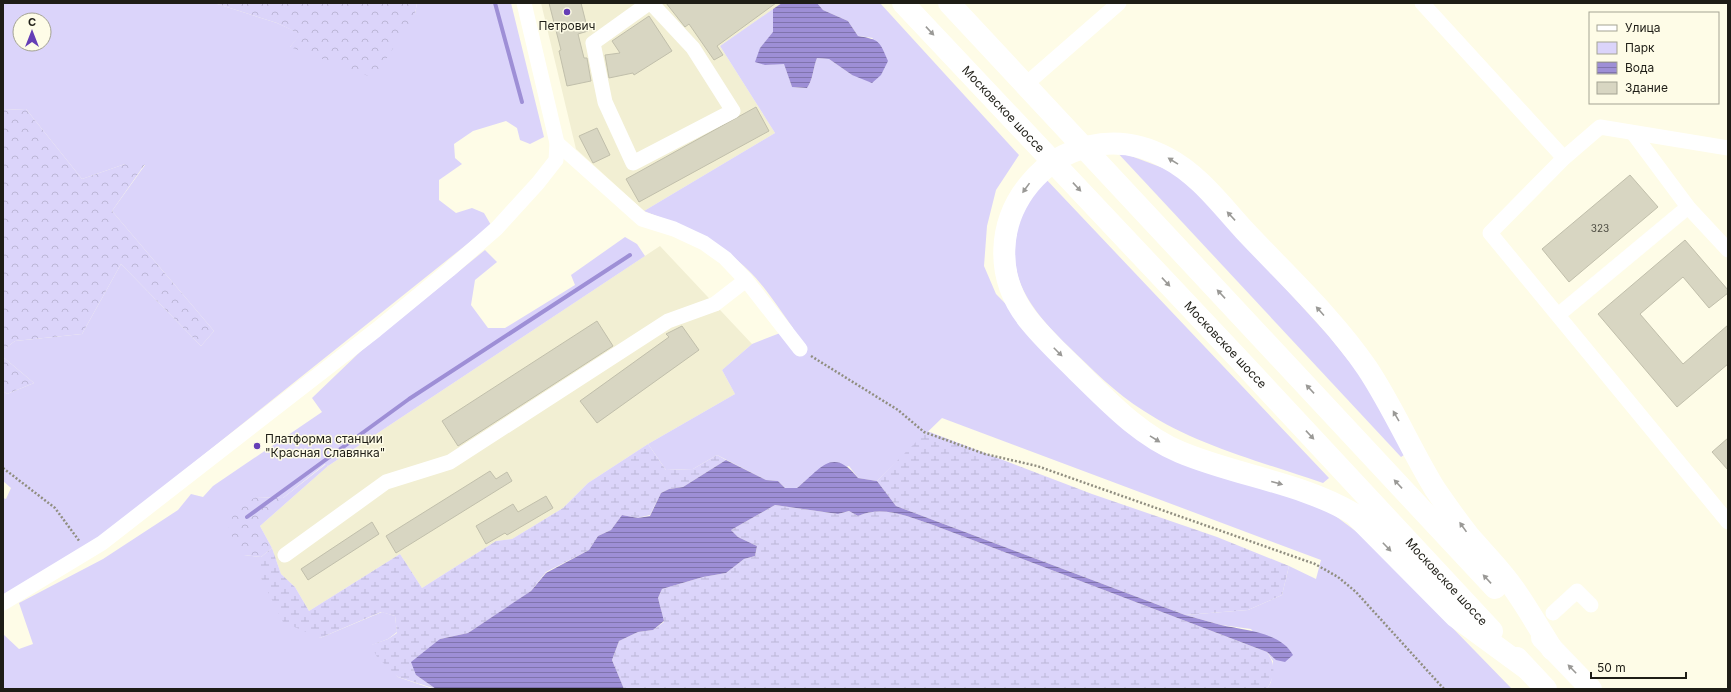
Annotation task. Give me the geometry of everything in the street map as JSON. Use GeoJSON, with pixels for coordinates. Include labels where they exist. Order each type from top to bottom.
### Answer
{"type":"FeatureCollection","features":[{"type":"Feature","properties":{"kind":"highway","name":"Московское шоссе"},"geometry":{"type":"LineString","coordinates":[[903,3],[1235,355],[1546,689]]}},
{"type":"Feature","properties":{"kind":"highway"},"geometry":{"type":"LineString","coordinates":[[949,3],[1591,689]]}},
{"type":"Feature","properties":{"kind":"highway"},"geometry":{"type":"LineString","coordinates":[[1527,668],[1456,617],[1354,514],[1333,502],[1302,490],[1179,452],[1156,440],[1128,419],[1031,324],[1015,299],[1009,284],[1005,262],[1005,239],[1008,224],[1020,196],[1029,184],[1045,168],[1064,155],[1078,150],[1107,145],[1122,145],[1152,151],[1166,157],[1179,165],[1203,186],[1306,296],[1364,364],[1402,426],[1435,488],[1469,535],[1509,582],[1552,649]]}},
{"type":"Feature","properties":{"kind":"street"},"geometry":{"type":"LineString","coordinates":[[3,603],[102,544],[376,330],[497,228],[538,183],[556,160],[557,143],[524,3]]}},
{"type":"Feature","properties":{"kind":"street"},"geometry":{"type":"LineString","coordinates":[[650,3],[694,48],[733,111],[633,163],[605,102],[593,43],[629,8],[650,3]]}},
{"type":"Feature","properties":{"kind":"street"},"geometry":{"type":"LineString","coordinates":[[1025,85],[1119,3]]}},
{"type":"Feature","properties":{"kind":"street"},"geometry":{"type":"LineString","coordinates":[[1422,3],[1564,158]]}},
{"type":"Feature","properties":{"kind":"street"},"geometry":{"type":"LineString","coordinates":[[1728,148],[1600,127],[1564,158],[1490,233],[1728,522]]}},
{"type":"Feature","properties":{"kind":"street"},"geometry":{"type":"LineString","coordinates":[[1633,133],[1688,207],[1728,250]]}},
{"type":"Feature","properties":{"kind":"street"},"geometry":{"type":"LineString","coordinates":[[557,143],[642,219],[674,229],[704,243],[725,258],[746,280],[800,349]]}},
{"type":"Feature","properties":{"kind":"street"},"geometry":{"type":"LineString","coordinates":[[1558,315],[1688,207]]}},
{"type":"Feature","properties":{"kind":"street"},"geometry":{"type":"LineString","coordinates":[[284,555],[386,482],[450,462],[668,321],[715,304],[746,280]]}},
{"type":"Feature","properties":{"kind":"street"},"geometry":{"type":"LineString","coordinates":[[1552,613],[1578,591],[1591,605]]}},
{"type":"Feature","properties":{"kind":"path"},"geometry":{"type":"LineString","coordinates":[[800,349],[898,410],[924,432],[985,454],[1037,466],[1315,564],[1338,577],[1356,592],[1444,689]]}},
{"type":"Feature","properties":{"kind":"path"},"geometry":{"type":"LineString","coordinates":[[3,468],[55,508],[88,553]]}},
{"type":"Feature","properties":{"kind":"shaded area"},"geometry":{"type":"Polygon","coordinates":[[[541,3],[782,3],[720,46],[775,133],[644,211],[576,149],[541,3]]]}},
{"type":"Feature","properties":{"kind":"shaded area"},"geometry":{"type":"Polygon","coordinates":[[[660,246],[752,344],[722,370],[735,394],[648,444],[588,483],[563,508],[512,539],[496,541],[422,588],[400,554],[309,611],[295,587],[281,574],[272,548],[260,526],[328,466],[660,246]]]}},
{"type":"Feature","properties":{"kind":"green space"},"geometry":{"type":"Polygon","coordinates":[[[3,3],[214,3],[277,23],[301,34],[290,47],[415,14],[417,3],[511,3],[544,137],[530,144],[520,140],[517,128],[506,121],[473,131],[454,144],[455,158],[462,164],[439,180],[439,200],[456,213],[472,208],[484,213],[491,225],[97,540],[3,595],[3,498],[6,499],[11,488],[3,481],[3,391],[7,394],[34,383],[3,357],[3,350],[15,341],[82,334],[121,264],[201,346],[214,331],[112,211],[145,165],[125,164],[82,179],[26,109],[3,110],[3,3]]]}},
{"type":"Feature","properties":{"kind":"green space"},"geometry":{"type":"Polygon","coordinates":[[[214,3],[417,3],[415,14],[374,78],[290,47],[300,34],[277,23],[214,3]]]}},
{"type":"Feature","properties":{"kind":"green space"},"geometry":{"type":"Polygon","coordinates":[[[817,3],[880,3],[1019,155],[996,190],[987,226],[984,266],[996,294],[1125,426],[1318,503],[1365,538],[1512,689],[1267,689],[1271,682],[1273,661],[1267,652],[1276,660],[1251,629],[1221,625],[1185,615],[1248,610],[1282,595],[1289,566],[1316,579],[1321,560],[942,418],[877,481],[858,478],[849,466],[805,481],[797,488],[785,488],[778,481],[766,480],[717,455],[693,469],[666,470],[648,444],[735,394],[722,370],[752,344],[793,328],[760,283],[737,260],[712,242],[686,228],[644,211],[775,133],[720,46],[773,9],[773,33],[760,48],[765,65],[784,63],[792,87],[807,88],[811,81],[817,58],[829,59],[852,75],[873,38],[858,36],[848,21],[823,10],[817,3]]]}},
{"type":"Feature","properties":{"kind":"green space"},"geometry":{"type":"Polygon","coordinates":[[[26,109],[82,179],[125,164],[145,164],[112,211],[214,331],[201,346],[121,264],[82,334],[15,341],[3,350],[3,110],[26,109]]]}},
{"type":"Feature","properties":{"kind":"green space"},"geometry":{"type":"Polygon","coordinates":[[[1115,150],[1171,171],[1203,198],[1328,335],[1376,395],[1407,453],[1401,457],[1115,150]]]}},
{"type":"Feature","properties":{"kind":"green space"},"geometry":{"type":"Polygon","coordinates":[[[1044,177],[1329,478],[1323,483],[1254,460],[1208,444],[1164,423],[1133,404],[1114,389],[1058,336],[1040,316],[1025,294],[1016,269],[1014,255],[1014,244],[1019,224],[1028,204],[1044,177]]]}},
{"type":"Feature","properties":{"kind":"green space"},"geometry":{"type":"Polygon","coordinates":[[[625,237],[637,244],[645,256],[328,466],[325,464],[283,498],[256,497],[244,555],[261,557],[261,578],[320,638],[382,612],[395,616],[397,632],[388,639],[372,645],[398,677],[433,689],[3,689],[3,634],[19,649],[33,644],[19,603],[103,559],[178,510],[191,494],[203,497],[213,486],[322,412],[312,398],[361,351],[485,250],[497,262],[475,280],[471,305],[488,328],[505,328],[575,285],[571,275],[625,237]]]}},
{"type":"Feature","properties":{"kind":"green space"},"geometry":{"type":"Polygon","coordinates":[[[3,357],[34,383],[7,394],[3,391],[3,357]]]}},
{"type":"Feature","properties":{"kind":"green space"},"geometry":{"type":"Polygon","coordinates":[[[927,431],[1092,494],[1217,537],[1289,566],[1282,595],[1248,610],[1185,615],[896,506],[877,481],[927,431]]]}},
{"type":"Feature","properties":{"kind":"green space"},"geometry":{"type":"Polygon","coordinates":[[[648,444],[666,470],[693,469],[717,455],[726,460],[683,487],[669,489],[661,493],[650,515],[638,518],[622,515],[611,530],[598,536],[589,550],[546,572],[531,591],[468,633],[440,639],[416,675],[436,689],[398,677],[377,657],[371,645],[388,639],[397,633],[395,616],[381,612],[320,638],[283,622],[261,578],[261,557],[272,548],[281,574],[295,587],[309,611],[400,554],[422,588],[496,541],[512,539],[563,508],[588,483],[648,444]]]}},
{"type":"Feature","properties":{"kind":"green space"},"geometry":{"type":"Polygon","coordinates":[[[326,464],[328,466],[260,526],[272,548],[261,557],[244,555],[228,530],[235,509],[256,497],[283,498],[326,464]]]}},
{"type":"Feature","properties":{"kind":"green space"},"geometry":{"type":"Polygon","coordinates":[[[775,505],[838,514],[849,511],[858,516],[877,512],[896,513],[933,525],[1267,652],[1273,666],[1272,680],[1267,689],[624,689],[612,660],[619,641],[638,632],[653,630],[664,622],[658,598],[662,589],[703,577],[726,573],[744,559],[755,556],[757,546],[738,537],[731,530],[775,505]]]}},
{"type":"Feature","properties":{"kind":"water"},"geometry":{"type":"Polygon","coordinates":[[[782,3],[817,3],[823,10],[848,21],[858,36],[878,42],[888,61],[881,75],[872,83],[852,75],[829,59],[817,58],[811,81],[807,88],[792,87],[784,64],[765,65],[755,62],[760,48],[773,32],[773,9],[782,3]]]}},
{"type":"Feature","properties":{"kind":"water"},"geometry":{"type":"Polygon","coordinates":[[[726,460],[766,480],[778,481],[785,488],[797,488],[820,468],[827,464],[834,462],[841,463],[849,468],[858,478],[877,481],[896,506],[1185,615],[1221,625],[1261,633],[1280,641],[1293,655],[1285,662],[1276,660],[1267,652],[933,525],[896,513],[877,512],[858,516],[849,511],[838,514],[775,505],[731,530],[738,537],[757,546],[755,556],[744,559],[726,573],[703,577],[662,589],[658,598],[664,621],[653,630],[638,632],[619,641],[612,660],[624,689],[436,689],[416,675],[411,662],[440,639],[468,633],[531,591],[546,573],[589,550],[598,536],[611,530],[622,515],[638,518],[650,516],[661,493],[669,489],[683,487],[726,460]]]}},
{"type":"Feature","properties":{"kind":"building"},"geometry":{"type":"Polygon","coordinates":[[[549,3],[581,3],[588,31],[578,34],[584,58],[587,58],[591,81],[567,86],[559,51],[561,50],[549,3]]]}},
{"type":"Feature","properties":{"kind":"building"},"geometry":{"type":"Polygon","coordinates":[[[666,3],[776,3],[717,46],[723,55],[714,60],[689,24],[685,27],[666,3]]]}},
{"type":"Feature","properties":{"kind":"building"},"geometry":{"type":"Polygon","coordinates":[[[649,16],[672,51],[634,75],[633,73],[609,78],[605,55],[620,53],[612,41],[649,16]]]}},
{"type":"Feature","properties":{"kind":"building"},"geometry":{"type":"Polygon","coordinates":[[[756,107],[769,131],[639,202],[626,179],[756,107]]]}},
{"type":"Feature","properties":{"kind":"building"},"geometry":{"type":"Polygon","coordinates":[[[597,128],[610,155],[593,163],[579,136],[597,128]]]}},
{"type":"Feature","properties":{"kind":"building"},"geometry":{"type":"Polygon","coordinates":[[[1630,175],[1658,207],[1569,282],[1542,249],[1630,175]]]}},
{"type":"Feature","properties":{"kind":"building"},"geometry":{"type":"Polygon","coordinates":[[[1685,240],[1728,290],[1728,293],[1709,308],[1683,277],[1640,314],[1683,364],[1728,325],[1728,364],[1677,407],[1598,314],[1685,240]]]}},
{"type":"Feature","properties":{"kind":"building"},"geometry":{"type":"Polygon","coordinates":[[[597,321],[613,346],[458,446],[442,421],[597,321]]]}},
{"type":"Feature","properties":{"kind":"building"},"geometry":{"type":"Polygon","coordinates":[[[682,326],[699,350],[597,423],[580,401],[669,337],[666,334],[682,326]]]}},
{"type":"Feature","properties":{"kind":"building"},"geometry":{"type":"Polygon","coordinates":[[[1728,438],[1728,470],[1712,452],[1728,438]]]}},
{"type":"Feature","properties":{"kind":"building"},"geometry":{"type":"Polygon","coordinates":[[[490,471],[496,479],[507,472],[512,481],[396,553],[386,536],[490,471]]]}},
{"type":"Feature","properties":{"kind":"building"},"geometry":{"type":"Polygon","coordinates":[[[546,496],[553,508],[507,535],[505,533],[486,544],[476,526],[513,504],[518,512],[546,496]]]}},
{"type":"Feature","properties":{"kind":"building"},"geometry":{"type":"Polygon","coordinates":[[[372,522],[379,534],[308,580],[301,569],[372,522]]]}},
{"type":"Feature","properties":{"kind":"waterway"},"geometry":{"type":"LineString","coordinates":[[495,3],[522,102]]}},
{"type":"Feature","properties":{"kind":"waterway"},"geometry":{"type":"LineString","coordinates":[[247,517],[409,399],[630,255]]}},
{"type":"Feature","properties":{"kind":"place","name":"Петрович"},"geometry":{"type":"Point","coordinates":[567,12]}},
{"type":"Feature","properties":{"kind":"place","name":"Платформа станции \"Красная Славянка\""},"geometry":{"type":"Point","coordinates":[257,446]}}]}
